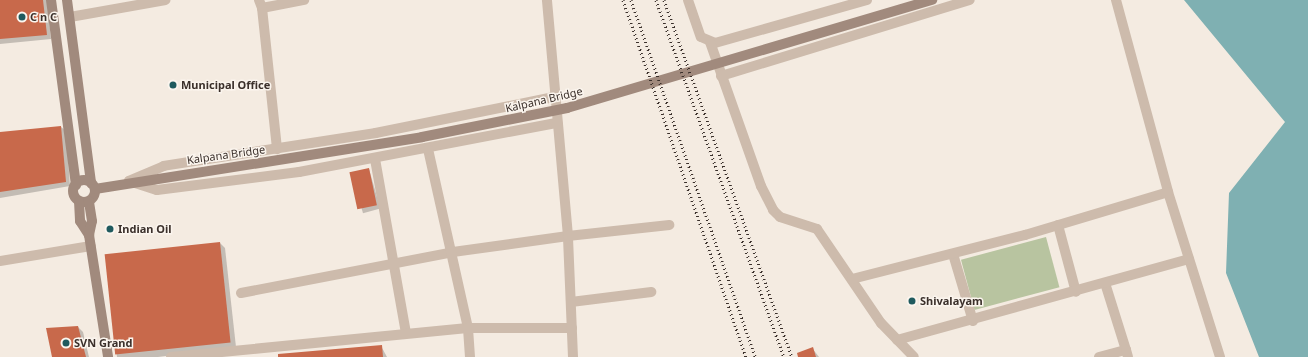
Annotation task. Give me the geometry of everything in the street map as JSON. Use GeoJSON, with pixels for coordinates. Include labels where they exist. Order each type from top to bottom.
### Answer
{"type":"FeatureCollection","features":[{"type":"Feature","properties":{"kind":"main road"},"geometry":{"type":"LineString","coordinates":[[51,0],[76,185],[74,192],[84,201]]}},
{"type":"Feature","properties":{"kind":"main road"},"geometry":{"type":"LineString","coordinates":[[67,0],[93,186],[84,201],[80,221],[89,235],[108,357]]}},
{"type":"Feature","properties":{"kind":"main road","name":"Kalpana Bridge"},"geometry":{"type":"LineString","coordinates":[[76,185],[83,181],[93,186],[132,182],[367,146],[528,117],[726,62],[932,0]]}},
{"type":"Feature","properties":{"kind":"street"},"geometry":{"type":"LineString","coordinates":[[70,17],[165,0]]}},
{"type":"Feature","properties":{"kind":"street"},"geometry":{"type":"LineString","coordinates":[[277,149],[260,4],[304,0]]}},
{"type":"Feature","properties":{"kind":"street"},"geometry":{"type":"LineString","coordinates":[[547,0],[554,97],[568,236],[573,357]]}},
{"type":"Feature","properties":{"kind":"street"},"geometry":{"type":"LineString","coordinates":[[688,0],[702,37],[710,42],[761,186],[773,210],[780,217],[817,229],[897,340],[914,357]]}},
{"type":"Feature","properties":{"kind":"street"},"geometry":{"type":"LineString","coordinates":[[710,42],[867,0]]}},
{"type":"Feature","properties":{"kind":"street"},"geometry":{"type":"LineString","coordinates":[[721,76],[970,0]]}},
{"type":"Feature","properties":{"kind":"street"},"geometry":{"type":"LineString","coordinates":[[1116,0],[1168,192],[1220,357]]}},
{"type":"Feature","properties":{"kind":"street"},"geometry":{"type":"LineString","coordinates":[[132,182],[149,170],[164,166],[277,149],[554,97]]}},
{"type":"Feature","properties":{"kind":"street"},"geometry":{"type":"LineString","coordinates":[[132,182],[157,190],[174,189],[375,159],[557,123]]}},
{"type":"Feature","properties":{"kind":"street"},"geometry":{"type":"LineString","coordinates":[[428,149],[453,252],[468,328],[470,357]]}},
{"type":"Feature","properties":{"kind":"street"},"geometry":{"type":"LineString","coordinates":[[375,159],[396,265],[406,334]]}},
{"type":"Feature","properties":{"kind":"street"},"geometry":{"type":"LineString","coordinates":[[852,279],[953,254],[1058,225],[1168,192]]}},
{"type":"Feature","properties":{"kind":"street"},"geometry":{"type":"LineString","coordinates":[[240,293],[396,265],[453,252],[568,236],[669,225]]}},
{"type":"Feature","properties":{"kind":"street"},"geometry":{"type":"LineString","coordinates":[[1058,225],[1076,292]]}},
{"type":"Feature","properties":{"kind":"street"},"geometry":{"type":"LineString","coordinates":[[0,261],[91,246]]}},
{"type":"Feature","properties":{"kind":"street"},"geometry":{"type":"LineString","coordinates":[[953,254],[973,321]]}},
{"type":"Feature","properties":{"kind":"street"},"geometry":{"type":"LineString","coordinates":[[897,340],[973,321],[1189,258]]}},
{"type":"Feature","properties":{"kind":"street"},"geometry":{"type":"LineString","coordinates":[[1100,357],[1127,353],[1105,283]]}},
{"type":"Feature","properties":{"kind":"street"},"geometry":{"type":"LineString","coordinates":[[571,302],[651,292]]}},
{"type":"Feature","properties":{"kind":"street"},"geometry":{"type":"LineString","coordinates":[[171,357],[468,328],[572,328]]}},
{"type":"Feature","properties":{"kind":"green space"},"geometry":{"type":"Polygon","coordinates":[[[1046,237],[1059,287],[974,310],[961,260],[1046,237]]]}},
{"type":"Feature","properties":{"kind":"water"},"geometry":{"type":"Polygon","coordinates":[[[1184,0],[1308,0],[1308,357],[1259,357],[1226,273],[1229,193],[1285,122],[1184,0]]]}},
{"type":"Feature","properties":{"kind":"building","name":"C n C"},"geometry":{"type":"Polygon","coordinates":[[[0,0],[43,0],[47,35],[0,39],[0,0]]]}},
{"type":"Feature","properties":{"kind":"building"},"geometry":{"type":"Polygon","coordinates":[[[61,126],[66,182],[0,192],[0,132],[61,126]]]}},
{"type":"Feature","properties":{"kind":"building"},"geometry":{"type":"Polygon","coordinates":[[[369,168],[377,205],[357,209],[349,172],[369,168]]]}},
{"type":"Feature","properties":{"kind":"building"},"geometry":{"type":"Polygon","coordinates":[[[220,242],[231,342],[115,355],[105,254],[220,242]]]}},
{"type":"Feature","properties":{"kind":"building","name":"SVN Grand"},"geometry":{"type":"Polygon","coordinates":[[[78,326],[86,357],[52,357],[46,328],[78,326]]]}},
{"type":"Feature","properties":{"kind":"building"},"geometry":{"type":"Polygon","coordinates":[[[382,345],[383,357],[278,357],[278,354],[382,345]]]}},
{"type":"Feature","properties":{"kind":"building"},"geometry":{"type":"Polygon","coordinates":[[[813,347],[816,357],[798,357],[797,353],[813,347]]]}},
{"type":"Feature","properties":{"kind":"railway"},"geometry":{"type":"LineString","coordinates":[[623,0],[746,357]]}},
{"type":"Feature","properties":{"kind":"railway"},"geometry":{"type":"LineString","coordinates":[[631,0],[755,357]]}},
{"type":"Feature","properties":{"kind":"railway"},"geometry":{"type":"LineString","coordinates":[[656,0],[784,357]]}},
{"type":"Feature","properties":{"kind":"railway"},"geometry":{"type":"LineString","coordinates":[[664,0],[792,357]]}},
{"type":"Feature","properties":{"kind":"place","name":"C n C"},"geometry":{"type":"Point","coordinates":[22,17]}},
{"type":"Feature","properties":{"kind":"place","name":"Municipal Office"},"geometry":{"type":"Point","coordinates":[173,85]}},
{"type":"Feature","properties":{"kind":"place","name":"Indian Oil"},"geometry":{"type":"Point","coordinates":[110,229]}},
{"type":"Feature","properties":{"kind":"place","name":"Shivalayam"},"geometry":{"type":"Point","coordinates":[912,301]}},
{"type":"Feature","properties":{"kind":"place","name":"SVN Grand"},"geometry":{"type":"Point","coordinates":[66,343]}}]}
